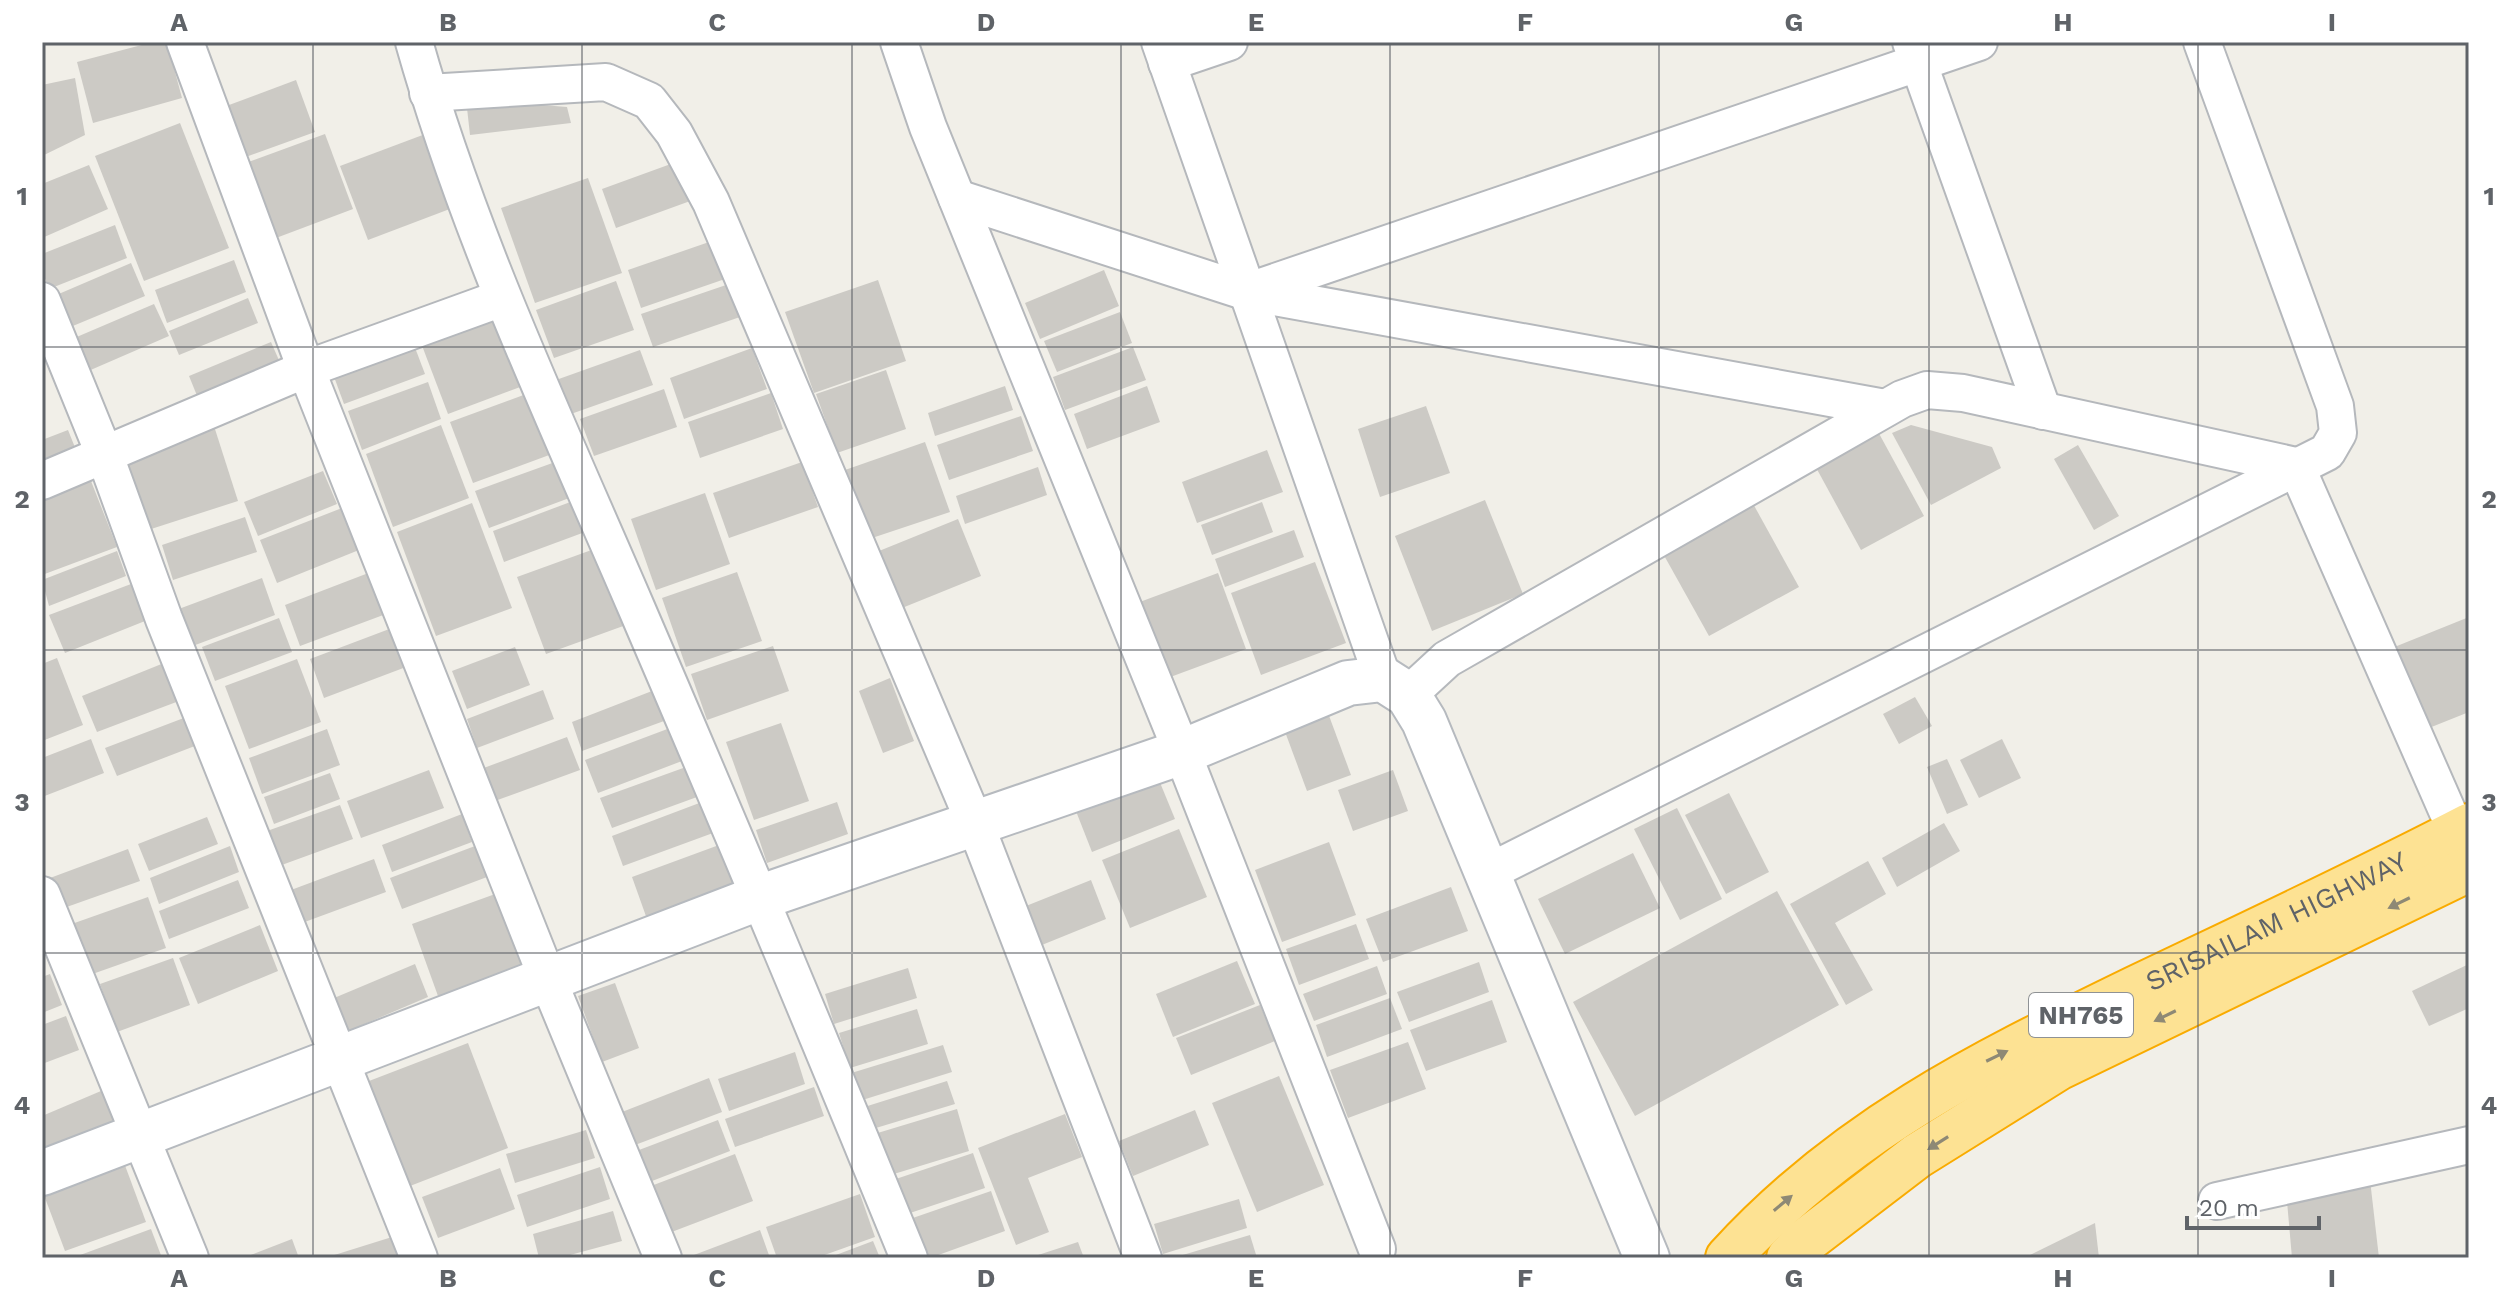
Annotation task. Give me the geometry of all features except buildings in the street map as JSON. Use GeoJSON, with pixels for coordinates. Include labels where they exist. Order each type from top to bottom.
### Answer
{"type":"FeatureCollection","features":[{"type":"Feature","properties":{"kind":"highway","name":"SRISAILAM HIGHWAY"},"geometry":{"type":"LineString","coordinates":[[1728,1258],[1760,1223],[1859,1139],[1977,1066],[2465,843]]}},
{"type":"Feature","properties":{"kind":"highway","name":"SRISAILAM HIGHWAY"},"geometry":{"type":"LineString","coordinates":[[1789,1258],[1803,1243],[1917,1156],[2058,1068],[2465,843]]}},
{"type":"Feature","properties":{"kind":"street"},"geometry":{"type":"LineString","coordinates":[[185,42],[306,369],[548,980],[663,1258]]}},
{"type":"Feature","properties":{"kind":"street"},"geometry":{"type":"LineString","coordinates":[[414,42],[428,93],[502,298],[761,897],[909,1258]]}},
{"type":"Feature","properties":{"kind":"street"},"geometry":{"type":"LineString","coordinates":[[899,42],[957,198],[1182,752],[1377,1249]]}},
{"type":"Feature","properties":{"kind":"street"},"geometry":{"type":"LineString","coordinates":[[1229,42],[1164,53],[1247,292],[1396,687],[1424,721],[1647,1258]]}},
{"type":"Feature","properties":{"kind":"street"},"geometry":{"type":"LineString","coordinates":[[1247,292],[1915,52],[1979,42]]}},
{"type":"Feature","properties":{"kind":"street"},"geometry":{"type":"LineString","coordinates":[[1485,874],[2327,452],[2338,433],[2335,406],[2202,42]]}},
{"type":"Feature","properties":{"kind":"street"},"geometry":{"type":"LineString","coordinates":[[1915,52],[2043,411]]}},
{"type":"Feature","properties":{"kind":"street"},"geometry":{"type":"LineString","coordinates":[[428,93],[606,82],[649,101],[674,133],[711,202],[976,826],[1143,1258]]}},
{"type":"Feature","properties":{"kind":"street"},"geometry":{"type":"LineString","coordinates":[[957,198],[1247,292],[1885,408]]}},
{"type":"Feature","properties":{"kind":"street"},"geometry":{"type":"LineString","coordinates":[[42,481],[306,369],[502,298]]}},
{"type":"Feature","properties":{"kind":"street"},"geometry":{"type":"LineString","coordinates":[[42,301],[105,456],[164,619],[419,1258]]}},
{"type":"Feature","properties":{"kind":"street"},"geometry":{"type":"LineString","coordinates":[[42,1173],[139,1133],[761,897],[976,826],[1182,752],[1348,683],[1396,687],[1885,408],[1927,390],[1963,393],[2296,466]]}},
{"type":"Feature","properties":{"kind":"street"},"geometry":{"type":"LineString","coordinates":[[2296,466],[2465,843]]}},
{"type":"Feature","properties":{"kind":"street"},"geometry":{"type":"LineString","coordinates":[[42,895],[190,1258]]}},
{"type":"Feature","properties":{"kind":"street"},"geometry":{"type":"LineString","coordinates":[[2217,1201],[2469,1145]]}}]}
